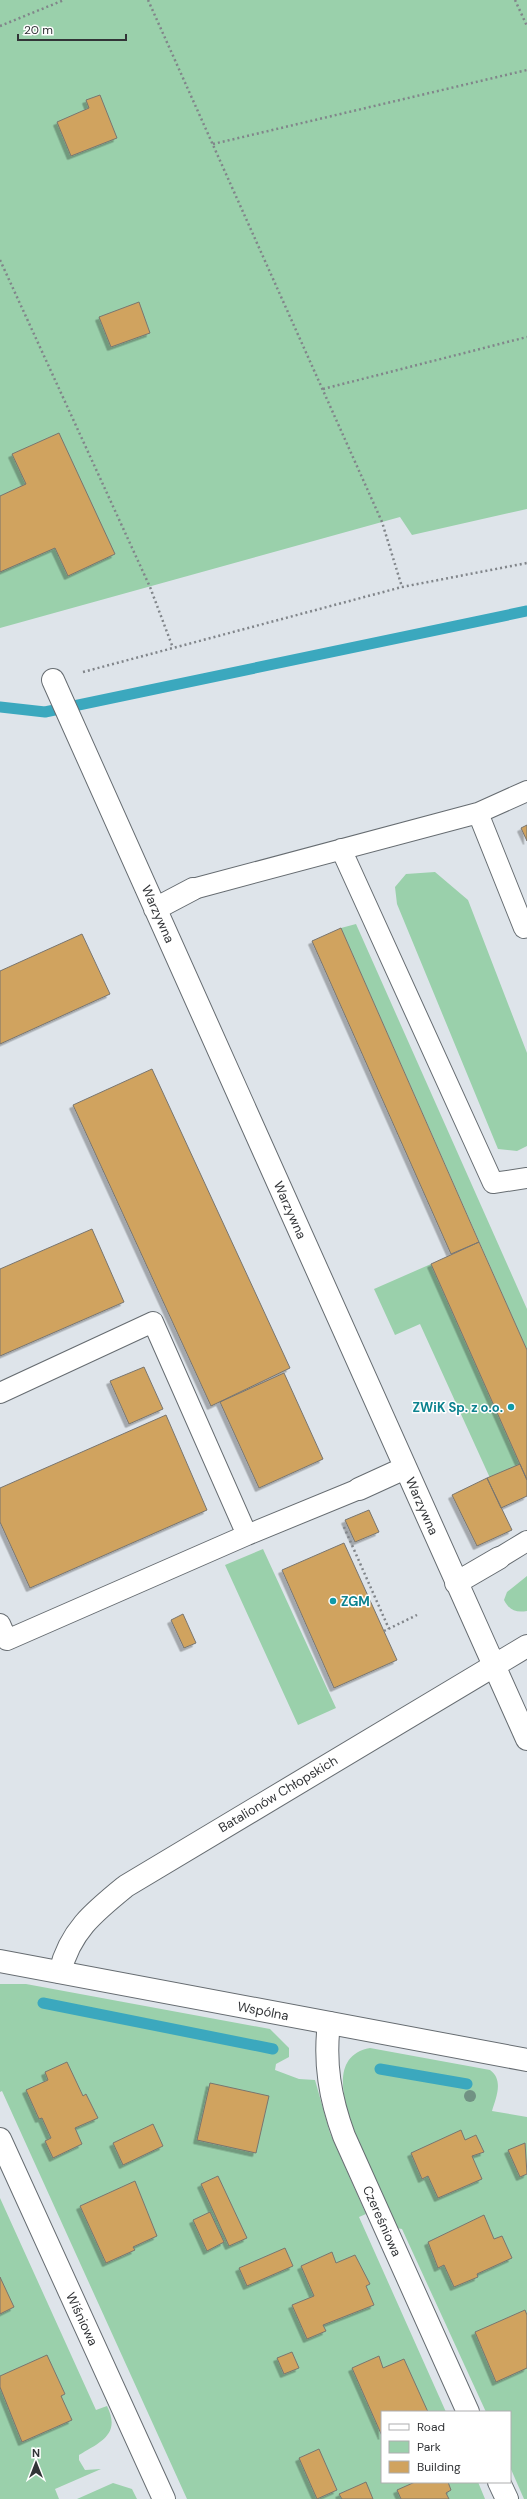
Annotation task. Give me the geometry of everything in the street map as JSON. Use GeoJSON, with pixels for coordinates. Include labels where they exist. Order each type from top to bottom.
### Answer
{"type":"FeatureCollection","features":[{"type":"Feature","properties":{"kind":"street","name":"Warzywna"},"geometry":{"type":"LineString","coordinates":[[56,687],[527,1739]]}},
{"type":"Feature","properties":{"kind":"street"},"geometry":{"type":"LineString","coordinates":[[155,909],[192,889]]}},
{"type":"Feature","properties":{"kind":"street"},"geometry":{"type":"LineString","coordinates":[[359,1489],[405,1468]]}},
{"type":"Feature","properties":{"kind":"street"},"geometry":{"type":"LineString","coordinates":[[456,1583],[499,1558]]}},
{"type":"Feature","properties":{"kind":"street","name":"Batalionów Chłopskich"},"geometry":{"type":"LineString","coordinates":[[60,1972],[68,1944],[82,1925],[126,1886],[527,1646]]}},
{"type":"Feature","properties":{"kind":"street","name":"Wspólna"},"geometry":{"type":"LineString","coordinates":[[0,1961],[527,2060]]}},
{"type":"Feature","properties":{"kind":"street","name":"Czereśniowa"},"geometry":{"type":"LineString","coordinates":[[329,2023],[326,2064],[330,2091],[344,2136],[468,2411]]}},
{"type":"Feature","properties":{"kind":"street","name":"Wiśniowa"},"geometry":{"type":"LineString","coordinates":[[0,2139],[164,2499]]}},
{"type":"Feature","properties":{"kind":"street"},"geometry":{"type":"LineString","coordinates":[[499,2483],[507,2499]]}},
{"type":"Feature","properties":{"kind":"lane"},"geometry":{"type":"LineString","coordinates":[[192,889],[478,813],[527,791]]}},
{"type":"Feature","properties":{"kind":"lane"},"geometry":{"type":"LineString","coordinates":[[478,813],[526,930]]}},
{"type":"Feature","properties":{"kind":"lane"},"geometry":{"type":"LineString","coordinates":[[341,849],[493,1183],[527,1178]]}},
{"type":"Feature","properties":{"kind":"lane"},"geometry":{"type":"LineString","coordinates":[[0,1394],[153,1322],[247,1535]]}},
{"type":"Feature","properties":{"kind":"lane"},"geometry":{"type":"LineString","coordinates":[[0,1624],[7,1640],[247,1535],[359,1489]]}},
{"type":"Feature","properties":{"kind":"lane"},"geometry":{"type":"LineString","coordinates":[[499,1558],[527,1541]]}},
{"type":"Feature","properties":{"kind":"path"},"geometry":{"type":"LineString","coordinates":[[0,26],[64,0]]}},
{"type":"Feature","properties":{"kind":"path"},"geometry":{"type":"LineString","coordinates":[[148,0],[382,522],[402,587]]}},
{"type":"Feature","properties":{"kind":"path"},"geometry":{"type":"LineString","coordinates":[[515,0],[527,26]]}},
{"type":"Feature","properties":{"kind":"path"},"geometry":{"type":"LineString","coordinates":[[213,144],[527,70]]}},
{"type":"Feature","properties":{"kind":"path"},"geometry":{"type":"LineString","coordinates":[[0,260],[150,587],[173,648]]}},
{"type":"Feature","properties":{"kind":"path"},"geometry":{"type":"LineString","coordinates":[[323,390],[527,337]]}},
{"type":"Feature","properties":{"kind":"path"},"geometry":{"type":"LineString","coordinates":[[56,687],[173,648],[402,587],[527,563]]}},
{"type":"Feature","properties":{"kind":"path"},"geometry":{"type":"LineString","coordinates":[[342,1523],[390,1629]]}},
{"type":"Feature","properties":{"kind":"path"},"geometry":{"type":"LineString","coordinates":[[384,1631],[417,1616]]}},
{"type":"Feature","properties":{"kind":"green space"},"geometry":{"type":"Polygon","coordinates":[[[0,0],[527,0],[527,509],[412,535],[400,517],[0,628],[0,0]]]}},
{"type":"Feature","properties":{"kind":"green space"},"geometry":{"type":"Polygon","coordinates":[[[435,872],[468,900],[527,1053],[527,1146],[517,1151],[498,1149],[397,904],[395,887],[406,874],[435,872]]]}},
{"type":"Feature","properties":{"kind":"green space"},"geometry":{"type":"Polygon","coordinates":[[[356,924],[527,1309],[527,1350],[341,928],[356,924]]]}},
{"type":"Feature","properties":{"kind":"green space"},"geometry":{"type":"Polygon","coordinates":[[[431,1264],[520,1464],[490,1478],[420,1324],[395,1335],[374,1289],[431,1264]]]}},
{"type":"Feature","properties":{"kind":"green space"},"geometry":{"type":"Polygon","coordinates":[[[263,1549],[336,1708],[298,1725],[225,1565],[263,1549]]]}},
{"type":"Feature","properties":{"kind":"green space"},"geometry":{"type":"Polygon","coordinates":[[[527,1576],[527,1611],[519,1612],[508,1606],[504,1600],[507,1592],[527,1576]]]}},
{"type":"Feature","properties":{"kind":"green space"},"geometry":{"type":"Polygon","coordinates":[[[0,1984],[26,1984],[270,2029],[289,2048],[289,2057],[276,2064],[275,2070],[299,2079],[315,2080],[330,2133],[366,2214],[359,2217],[446,2411],[381,2411],[381,2483],[478,2483],[485,2499],[187,2499],[2,2091],[0,2092],[0,1984]]]}},
{"type":"Feature","properties":{"kind":"green space"},"geometry":{"type":"Polygon","coordinates":[[[370,2048],[490,2070],[497,2079],[498,2084],[497,2095],[492,2111],[527,2117],[527,2499],[524,2499],[511,2469],[511,2411],[486,2411],[402,2229],[396,2228],[362,2150],[349,2116],[343,2081],[346,2066],[354,2055],[370,2048]]]}},
{"type":"Feature","properties":{"kind":"green space"},"geometry":{"type":"Polygon","coordinates":[[[0,2198],[96,2410],[107,2406],[111,2416],[112,2424],[106,2436],[95,2446],[79,2455],[79,2460],[85,2470],[101,2469],[55,2489],[59,2499],[0,2499],[0,2198]]]}},
{"type":"Feature","properties":{"kind":"green space"},"geometry":{"type":"Polygon","coordinates":[[[113,2483],[132,2489],[137,2499],[77,2499],[113,2483]]]}},
{"type":"Feature","properties":{"kind":"building"},"geometry":{"type":"Polygon","coordinates":[[[100,95],[117,138],[71,156],[57,122],[89,108],[86,100],[100,95]]]}},
{"type":"Feature","properties":{"kind":"building"},"geometry":{"type":"Polygon","coordinates":[[[139,302],[150,333],[111,347],[99,317],[139,302]]]}},
{"type":"Feature","properties":{"kind":"building"},"geometry":{"type":"Polygon","coordinates":[[[59,433],[115,554],[68,576],[55,548],[0,572],[0,496],[26,484],[12,454],[59,433]]]}},
{"type":"Feature","properties":{"kind":"building"},"geometry":{"type":"Polygon","coordinates":[[[527,825],[527,841],[521,828],[527,825]]]}},
{"type":"Feature","properties":{"kind":"building"},"geometry":{"type":"Polygon","coordinates":[[[341,928],[479,1242],[451,1254],[312,941],[341,928]]]}},
{"type":"Feature","properties":{"kind":"building"},"geometry":{"type":"Polygon","coordinates":[[[82,934],[110,994],[0,1044],[0,971],[82,934]]]}},
{"type":"Feature","properties":{"kind":"building"},"geometry":{"type":"Polygon","coordinates":[[[152,1069],[290,1368],[211,1406],[73,1105],[152,1069]]]}},
{"type":"Feature","properties":{"kind":"building"},"geometry":{"type":"Polygon","coordinates":[[[92,1229],[124,1302],[0,1356],[0,1269],[92,1229]]]}},
{"type":"Feature","properties":{"kind":"building","name":"ZWiK Sp. z o.o."},"geometry":{"type":"Polygon","coordinates":[[[479,1242],[527,1350],[527,1480],[431,1264],[479,1242]]]}},
{"type":"Feature","properties":{"kind":"building"},"geometry":{"type":"Polygon","coordinates":[[[144,1367],[163,1409],[129,1424],[110,1381],[144,1367]]]}},
{"type":"Feature","properties":{"kind":"building"},"geometry":{"type":"Polygon","coordinates":[[[284,1373],[323,1459],[259,1488],[220,1402],[284,1373]]]}},
{"type":"Feature","properties":{"kind":"building"},"geometry":{"type":"Polygon","coordinates":[[[166,1415],[207,1510],[30,1588],[0,1522],[0,1488],[166,1415]]]}},
{"type":"Feature","properties":{"kind":"building"},"geometry":{"type":"Polygon","coordinates":[[[520,1464],[527,1480],[527,1496],[501,1508],[487,1478],[520,1464]]]}},
{"type":"Feature","properties":{"kind":"building"},"geometry":{"type":"Polygon","coordinates":[[[487,1478],[512,1530],[477,1546],[452,1495],[487,1478]]]}},
{"type":"Feature","properties":{"kind":"building"},"geometry":{"type":"Polygon","coordinates":[[[369,1510],[379,1532],[355,1542],[345,1520],[369,1510]]]}},
{"type":"Feature","properties":{"kind":"building","name":"ZGM"},"geometry":{"type":"Polygon","coordinates":[[[344,1543],[397,1660],[334,1688],[282,1570],[344,1543]]]}},
{"type":"Feature","properties":{"kind":"building"},"geometry":{"type":"Polygon","coordinates":[[[183,1614],[196,1643],[184,1648],[171,1620],[183,1614]]]}},
{"type":"Feature","properties":{"kind":"building"},"geometry":{"type":"Polygon","coordinates":[[[67,2062],[83,2096],[86,2094],[98,2118],[75,2128],[82,2144],[53,2158],[45,2141],[51,2138],[42,2118],[39,2119],[26,2090],[48,2080],[45,2072],[67,2062]]]}},
{"type":"Feature","properties":{"kind":"building"},"geometry":{"type":"Polygon","coordinates":[[[210,2083],[269,2096],[256,2153],[197,2140],[210,2083]]]}},
{"type":"Feature","properties":{"kind":"building"},"geometry":{"type":"Polygon","coordinates":[[[153,2124],[163,2146],[123,2165],[113,2143],[153,2124]]]}},
{"type":"Feature","properties":{"kind":"building"},"geometry":{"type":"Polygon","coordinates":[[[461,2130],[465,2140],[476,2135],[484,2152],[472,2156],[482,2179],[438,2198],[428,2176],[422,2179],[411,2153],[461,2130]]]}},
{"type":"Feature","properties":{"kind":"building"},"geometry":{"type":"Polygon","coordinates":[[[525,2143],[527,2174],[520,2177],[508,2150],[525,2143]]]}},
{"type":"Feature","properties":{"kind":"building"},"geometry":{"type":"Polygon","coordinates":[[[218,2176],[247,2238],[229,2246],[201,2184],[218,2176]]]}},
{"type":"Feature","properties":{"kind":"building"},"geometry":{"type":"Polygon","coordinates":[[[135,2181],[157,2236],[133,2247],[135,2250],[106,2263],[80,2206],[135,2181]]]}},
{"type":"Feature","properties":{"kind":"building"},"geometry":{"type":"Polygon","coordinates":[[[210,2212],[224,2242],[207,2251],[193,2220],[210,2212]]]}},
{"type":"Feature","properties":{"kind":"building"},"geometry":{"type":"Polygon","coordinates":[[[484,2215],[494,2239],[502,2236],[512,2258],[477,2274],[478,2277],[454,2287],[444,2265],[438,2268],[428,2242],[484,2215]]]}},
{"type":"Feature","properties":{"kind":"building"},"geometry":{"type":"Polygon","coordinates":[[[285,2248],[293,2266],[247,2286],[239,2268],[285,2248]]]}},
{"type":"Feature","properties":{"kind":"building"},"geometry":{"type":"Polygon","coordinates":[[[332,2252],[336,2263],[355,2255],[370,2284],[366,2286],[374,2305],[323,2325],[326,2331],[307,2339],[292,2305],[314,2296],[301,2266],[332,2252]]]}},
{"type":"Feature","properties":{"kind":"building"},"geometry":{"type":"Polygon","coordinates":[[[0,2277],[14,2307],[0,2314],[0,2277]]]}},
{"type":"Feature","properties":{"kind":"building"},"geometry":{"type":"Polygon","coordinates":[[[525,2310],[527,2315],[527,2368],[496,2382],[475,2332],[525,2310]]]}},
{"type":"Feature","properties":{"kind":"building"},"geometry":{"type":"Polygon","coordinates":[[[292,2352],[299,2368],[284,2374],[277,2358],[292,2352]]]}},
{"type":"Feature","properties":{"kind":"building"},"geometry":{"type":"Polygon","coordinates":[[[47,2355],[65,2394],[61,2396],[72,2420],[22,2442],[0,2387],[0,2376],[47,2355]]]}},
{"type":"Feature","properties":{"kind":"building"},"geometry":{"type":"Polygon","coordinates":[[[379,2356],[383,2368],[404,2359],[428,2411],[381,2411],[381,2434],[352,2368],[379,2356]]]}},
{"type":"Feature","properties":{"kind":"building"},"geometry":{"type":"Polygon","coordinates":[[[319,2449],[337,2490],[317,2499],[299,2458],[319,2449]]]}},
{"type":"Feature","properties":{"kind":"building"},"geometry":{"type":"Polygon","coordinates":[[[366,2482],[373,2499],[342,2499],[339,2494],[366,2482]]]}},
{"type":"Feature","properties":{"kind":"building"},"geometry":{"type":"Polygon","coordinates":[[[413,2483],[448,2483],[451,2490],[446,2493],[449,2499],[401,2499],[397,2490],[413,2483]]]}},
{"type":"Feature","properties":{"kind":"waterway"},"geometry":{"type":"LineString","coordinates":[[0,707],[45,712],[527,611]]}},
{"type":"Feature","properties":{"kind":"waterway"},"geometry":{"type":"LineString","coordinates":[[43,2003],[273,2049]]}},
{"type":"Feature","properties":{"kind":"waterway"},"geometry":{"type":"LineString","coordinates":[[380,2069],[467,2084]]}},
{"type":"Feature","properties":{"kind":"place","name":"ZWiK Sp. z o.o."},"geometry":{"type":"Point","coordinates":[511,1407]}},
{"type":"Feature","properties":{"kind":"place","name":"ZGM"},"geometry":{"type":"Point","coordinates":[333,1601]}}]}
